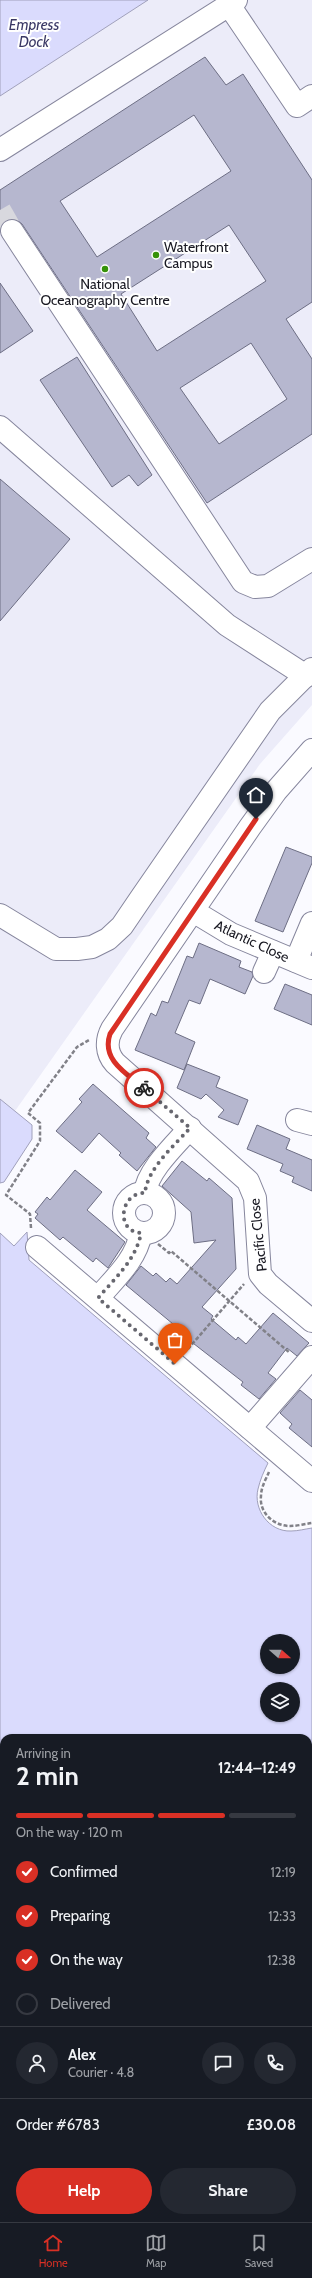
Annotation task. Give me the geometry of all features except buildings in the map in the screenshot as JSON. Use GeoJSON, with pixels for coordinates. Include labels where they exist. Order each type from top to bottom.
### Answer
{"type":"FeatureCollection","features":[{"type":"Feature","properties":{"kind":"street"},"geometry":{"type":"LineString","coordinates":[[0,150],[80,101],[233,2],[297,106],[312,96]]}},
{"type":"Feature","properties":{"kind":"street"},"geometry":{"type":"LineString","coordinates":[[12,231],[243,582],[255,587],[268,586],[312,559]]}},
{"type":"Feature","properties":{"kind":"street"},"geometry":{"type":"LineString","coordinates":[[0,427],[227,625],[309,672],[270,711],[142,898],[122,926],[108,939],[92,947],[56,949],[0,915]]}},
{"type":"Feature","properties":{"kind":"street"},"geometry":{"type":"LineString","coordinates":[[193,911],[276,791],[312,750]]}},
{"type":"Feature","properties":{"kind":"street","name":"Atlantic Close"},"geometry":{"type":"LineString","coordinates":[[193,911],[231,934],[304,964]]}},
{"type":"Feature","properties":{"kind":"street","name":"Pacific Close"},"geometry":{"type":"LineString","coordinates":[[193,911],[112,1029],[108,1044],[109,1054],[115,1063],[243,1174],[251,1187],[255,1198],[259,1267],[264,1281],[312,1322]]}},
{"type":"Feature","properties":{"kind":"street"},"geometry":{"type":"LineString","coordinates":[[304,964],[312,923]]}},
{"type":"Feature","properties":{"kind":"street"},"geometry":{"type":"LineString","coordinates":[[264,972],[273,952]]}},
{"type":"Feature","properties":{"kind":"street"},"geometry":{"type":"LineString","coordinates":[[145,1193],[147,1182],[154,1171],[190,1128]]}},
{"type":"Feature","properties":{"kind":"street"},"geometry":{"type":"LineString","coordinates":[[98,1298],[132,1257],[144,1234],[160,1227],[163,1221],[164,1209],[156,1197],[145,1193],[134,1195],[128,1200],[124,1210],[126,1224],[130,1229],[144,1234]]}},
{"type":"Feature","properties":{"kind":"street"},"geometry":{"type":"LineString","coordinates":[[37,1247],[312,1481]]}},
{"type":"Feature","properties":{"kind":"street"},"geometry":{"type":"LineString","coordinates":[[250,1428],[307,1368]]}},
{"type":"Feature","properties":{"kind":"path"},"geometry":{"type":"LineString","coordinates":[[144,1234],[169,1253],[171,1250],[307,1368]]}},
{"type":"Feature","properties":{"kind":"path"},"geometry":{"type":"LineString","coordinates":[[175,1364],[259,1267]]}},
{"type":"Feature","properties":{"kind":"shaded area"},"geometry":{"type":"Polygon","coordinates":[[[148,0],[312,0],[312,705],[260,764],[15,1111],[0,1099],[0,96],[148,0]]]}},
{"type":"Feature","properties":{"kind":"water","name":"Empress Dock"},"geometry":{"type":"Polygon","coordinates":[[[0,0],[148,0],[0,96],[0,0]]]}},
{"type":"Feature","properties":{"kind":"water"},"geometry":{"type":"Polygon","coordinates":[[[0,1099],[32,1125],[32,1139],[4,1182],[0,1183],[0,1099]]]}},
{"type":"Feature","properties":{"kind":"water"},"geometry":{"type":"Polygon","coordinates":[[[27,1232],[29,1260],[268,1463],[260,1482],[257,1497],[260,1511],[264,1518],[276,1528],[283,1530],[294,1531],[312,1528],[312,1734],[0,1734],[0,1233],[14,1246],[27,1232]]]}},
{"type":"Feature","properties":{"kind":"tunnel"},"geometry":{"type":"LineString","coordinates":[[0,210],[12,231]]}},
{"type":"Feature","properties":{"kind":"way so far"},"geometry":{"type":"LineString","coordinates":[[144,1088],[190,1128],[154,1171],[147,1182],[145,1193],[134,1195],[128,1200],[124,1210],[124,1217],[126,1224],[130,1229],[137,1233],[141,1233],[138,1245],[132,1257],[98,1298],[175,1364]]}},
{"type":"Feature","properties":{"kind":"place","name":"Waterfront Campus"},"geometry":{"type":"Point","coordinates":[156,255]}},
{"type":"Feature","properties":{"kind":"place","name":"National Oceanography Centre"},"geometry":{"type":"Point","coordinates":[105,269]}},
{"type":"Feature","properties":{"kind":"route"},"geometry":{"type":"LineString","coordinates":[[144,1088],[111,1059],[108,1050],[108,1039],[110,1034],[256,819]]}}]}
